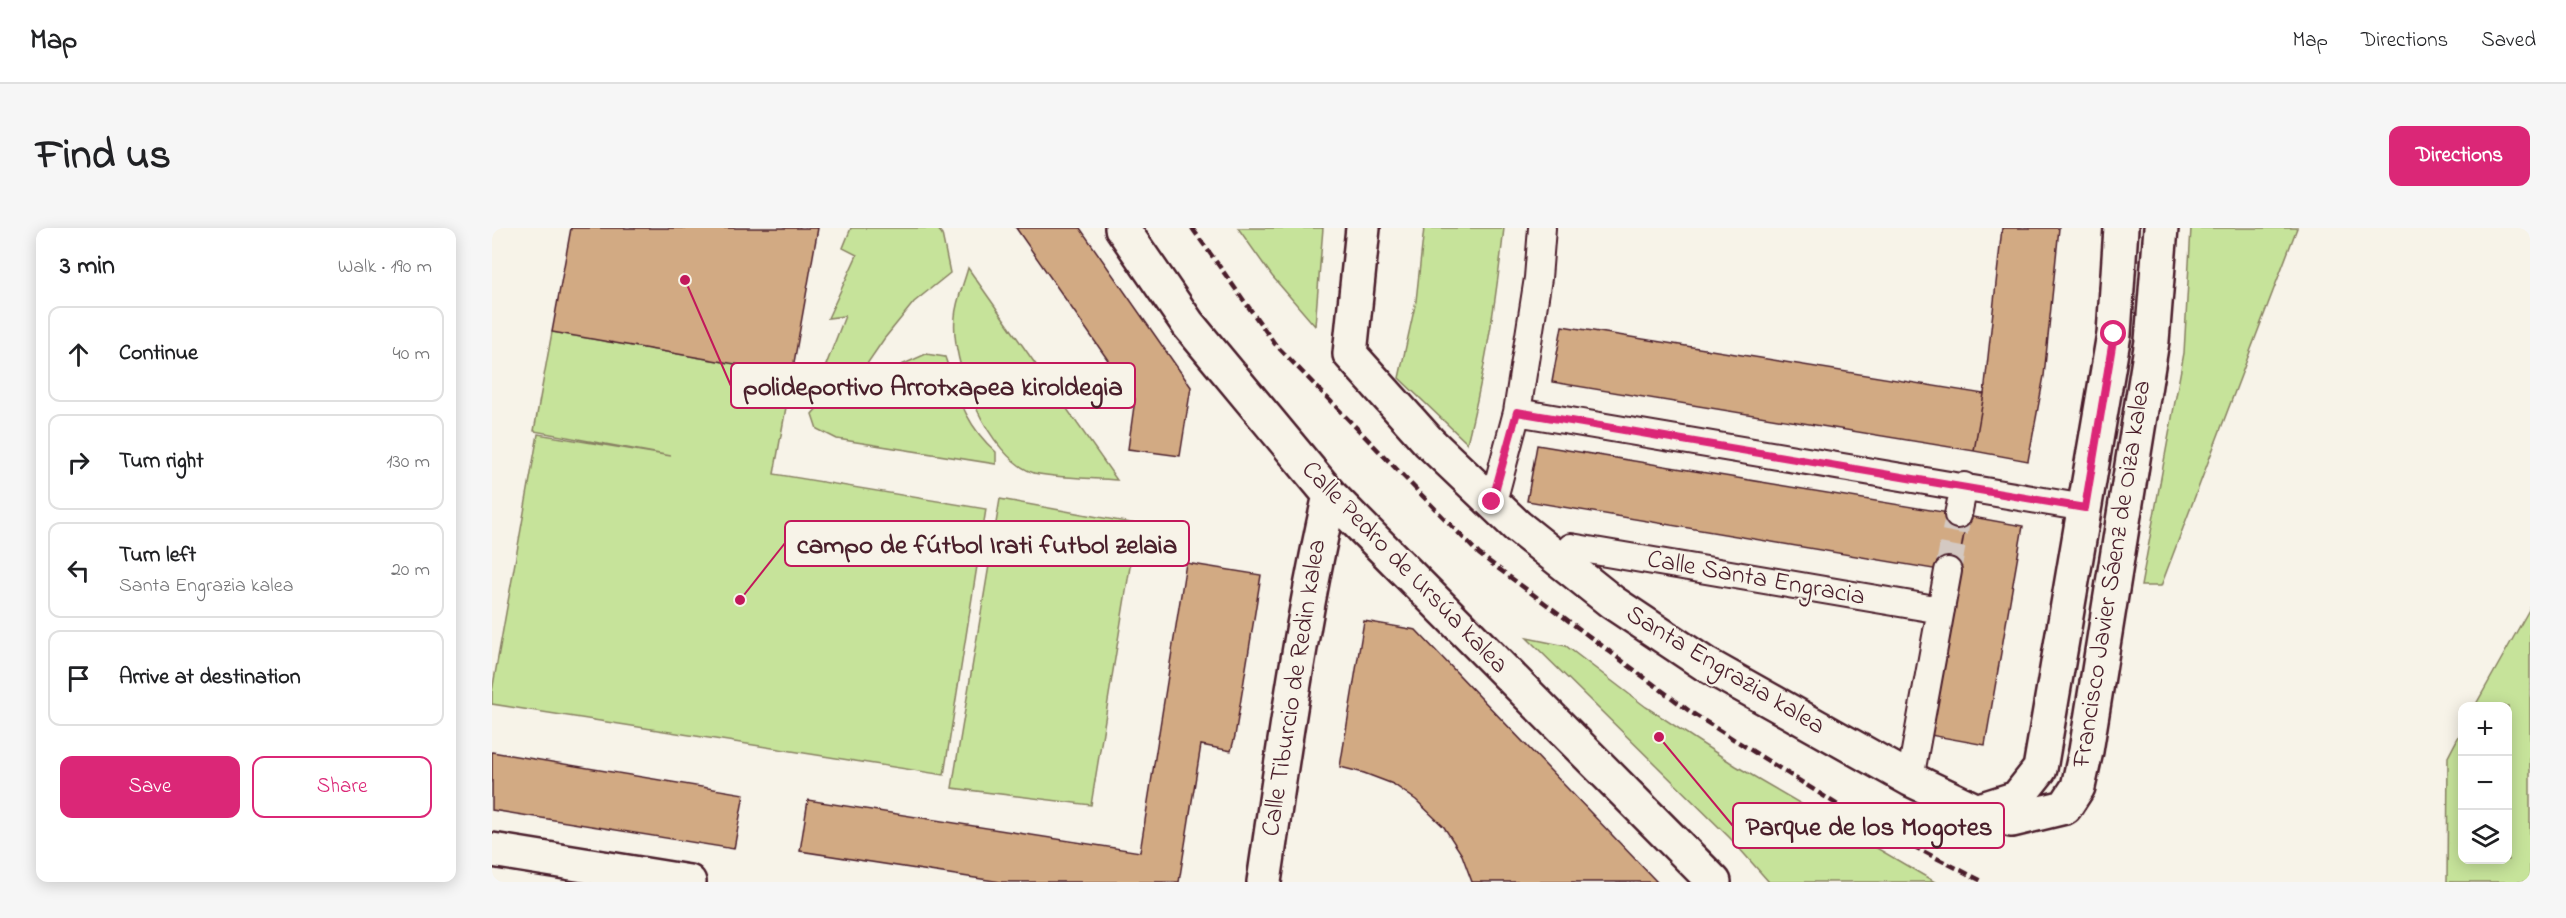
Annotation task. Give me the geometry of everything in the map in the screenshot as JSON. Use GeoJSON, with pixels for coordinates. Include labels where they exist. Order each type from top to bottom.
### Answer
{"type":"FeatureCollection","features":[{"type":"Feature","properties":{"kind":"street","name":"Calle Pedro de Ursúa kalea"},"geometry":{"type":"LineString","coordinates":[[1122,228],[1188,324],[1330,495],[1714,882]]}},
{"type":"Feature","properties":{"kind":"street","name":"Santa Engrazia kalea"},"geometry":{"type":"LineString","coordinates":[[1363,228],[1350,354],[1429,442],[1492,502],[1612,603],[1705,664],[1910,779],[1977,811]]}},
{"type":"Feature","properties":{"kind":"street"},"geometry":{"type":"LineString","coordinates":[[1492,502],[1517,412],[1538,278],[1542,228]]}},
{"type":"Feature","properties":{"kind":"street","name":"Francisco Javier Sáenz de Oiza kalea"},"geometry":{"type":"LineString","coordinates":[[1977,811],[2018,798],[2040,769],[2114,334],[2121,228]]}},
{"type":"Feature","properties":{"kind":"street","name":"Francisco Javier Sáenz de Oiza kalea"},"geometry":{"type":"LineString","coordinates":[[1977,811],[2012,820],[2065,807],[2078,787],[2086,751],[2152,341],[2161,228]]}},
{"type":"Feature","properties":{"kind":"street","name":"Francisco Javier Sáenz de Oiza kalea"},"geometry":{"type":"LineString","coordinates":[[1517,412],[2085,508]]}},
{"type":"Feature","properties":{"kind":"street"},"geometry":{"type":"LineString","coordinates":[[1958,515],[1964,486]]}},
{"type":"Feature","properties":{"kind":"street","name":"Calle Tiburcio de Redin kalea"},"geometry":{"type":"LineString","coordinates":[[1264,882],[1313,574],[1330,495]]}},
{"type":"Feature","properties":{"kind":"street","name":"Calle Santa Engracia"},"geometry":{"type":"LineString","coordinates":[[1571,548],[1941,610]]}},
{"type":"Feature","properties":{"kind":"street"},"geometry":{"type":"LineString","coordinates":[[1910,779],[1948,571]]}},
{"type":"Feature","properties":{"kind":"street"},"geometry":{"type":"LineString","coordinates":[[492,850],[689,882]]}},
{"type":"Feature","properties":{"kind":"green space"},"geometry":{"type":"Polygon","coordinates":[[[851,228],[937,228],[942,234],[950,273],[914,302],[867,364],[816,391],[845,316],[828,318],[857,255],[843,248],[851,228]]]}},
{"type":"Feature","properties":{"kind":"green space"},"geometry":{"type":"Polygon","coordinates":[[[1238,228],[1323,228],[1315,326],[1272,276],[1238,228]]]}},
{"type":"Feature","properties":{"kind":"green space"},"geometry":{"type":"Polygon","coordinates":[[[1424,228],[1504,228],[1489,336],[1467,443],[1399,378],[1416,301],[1424,228]]]}},
{"type":"Feature","properties":{"kind":"green space"},"geometry":{"type":"Polygon","coordinates":[[[2191,228],[2297,228],[2161,586],[2141,586],[2184,353],[2191,228]]]}},
{"type":"Feature","properties":{"kind":"green space"},"geometry":{"type":"Polygon","coordinates":[[[968,268],[1117,480],[1034,473],[1017,464],[987,429],[966,382],[955,336],[958,298],[968,268]]]}},
{"type":"Feature","properties":{"kind":"green space"},"geometry":{"type":"Polygon","coordinates":[[[552,332],[792,374],[774,474],[986,509],[944,775],[492,704],[492,691],[538,434],[671,456],[534,431],[552,332]]]}},
{"type":"Feature","properties":{"kind":"green space"},"geometry":{"type":"Polygon","coordinates":[[[926,354],[945,357],[964,409],[985,442],[996,452],[996,464],[837,439],[817,429],[812,414],[825,399],[926,354]]]}},
{"type":"Feature","properties":{"kind":"green space"},"geometry":{"type":"Polygon","coordinates":[[[1000,499],[1137,524],[1091,805],[952,788],[1000,499]]]}},
{"type":"Feature","properties":{"kind":"green space"},"geometry":{"type":"Polygon","coordinates":[[[2530,608],[2530,882],[2447,882],[2448,757],[2458,738],[2458,864],[2512,864],[2512,702],[2477,702],[2530,608]]]}},
{"type":"Feature","properties":{"kind":"green space"},"geometry":{"type":"Polygon","coordinates":[[[1527,638],[1566,646],[1646,707],[1736,766],[1935,882],[1769,882],[1730,838],[1527,638]]]}},
{"type":"Feature","properties":{"kind":"building"},"geometry":{"type":"Polygon","coordinates":[[[571,228],[818,228],[792,374],[552,332],[571,228]]]}},
{"type":"Feature","properties":{"kind":"building"},"geometry":{"type":"Polygon","coordinates":[[[1016,228],[1080,228],[1191,387],[1180,456],[1128,449],[1135,399],[1016,228]]]}},
{"type":"Feature","properties":{"kind":"building"},"geometry":{"type":"Polygon","coordinates":[[[2002,228],[2059,228],[2044,376],[2028,461],[1974,451],[1984,394],[2002,228]]]}},
{"type":"Feature","properties":{"kind":"building"},"geometry":{"type":"Polygon","coordinates":[[[1562,326],[1984,394],[1974,451],[1552,382],[1562,326]]]}},
{"type":"Feature","properties":{"kind":"building"},"geometry":{"type":"Polygon","coordinates":[[[1537,445],[1967,516],[1957,573],[1527,501],[1537,445]]]}},
{"type":"Feature","properties":{"kind":"building"},"geometry":{"type":"Polygon","coordinates":[[[1967,516],[2023,526],[1985,745],[1930,735],[1967,516]]]}},
{"type":"Feature","properties":{"kind":"building"},"geometry":{"type":"Polygon","coordinates":[[[1186,563],[1261,575],[1231,751],[1201,745],[1179,882],[1001,882],[800,851],[808,800],[1140,852],[1186,563]]]}},
{"type":"Feature","properties":{"kind":"building"},"geometry":{"type":"Polygon","coordinates":[[[1364,621],[1416,630],[1657,882],[1472,882],[1462,855],[1444,827],[1416,800],[1393,784],[1340,767],[1364,621]]]}},
{"type":"Feature","properties":{"kind":"building"},"geometry":{"type":"Polygon","coordinates":[[[492,752],[744,794],[734,849],[492,810],[492,752]]]}},
{"type":"Feature","properties":{"kind":"tunnel"},"geometry":{"type":"LineString","coordinates":[[1948,571],[1958,515]]}},
{"type":"Feature","properties":{"kind":"railway"},"geometry":{"type":"LineString","coordinates":[[1192,228],[1275,344],[1479,554],[1692,713],[1865,822],[1984,882]]}},
{"type":"Feature","properties":{"kind":"place","name":"polideportivo Arrotxapea kiroldegia"},"geometry":{"type":"Point","coordinates":[685,280]}},
{"type":"Feature","properties":{"kind":"place","name":"campo de fútbol Irati futbol zelaia"},"geometry":{"type":"Point","coordinates":[740,600]}},
{"type":"Feature","properties":{"kind":"place","name":"Parque de los Mogotes"},"geometry":{"type":"Point","coordinates":[1659,737]}},
{"type":"Feature","properties":{"kind":"route"},"geometry":{"type":"LineString","coordinates":[[1492,502],[1517,412],[2085,508],[2114,334]]}}]}
